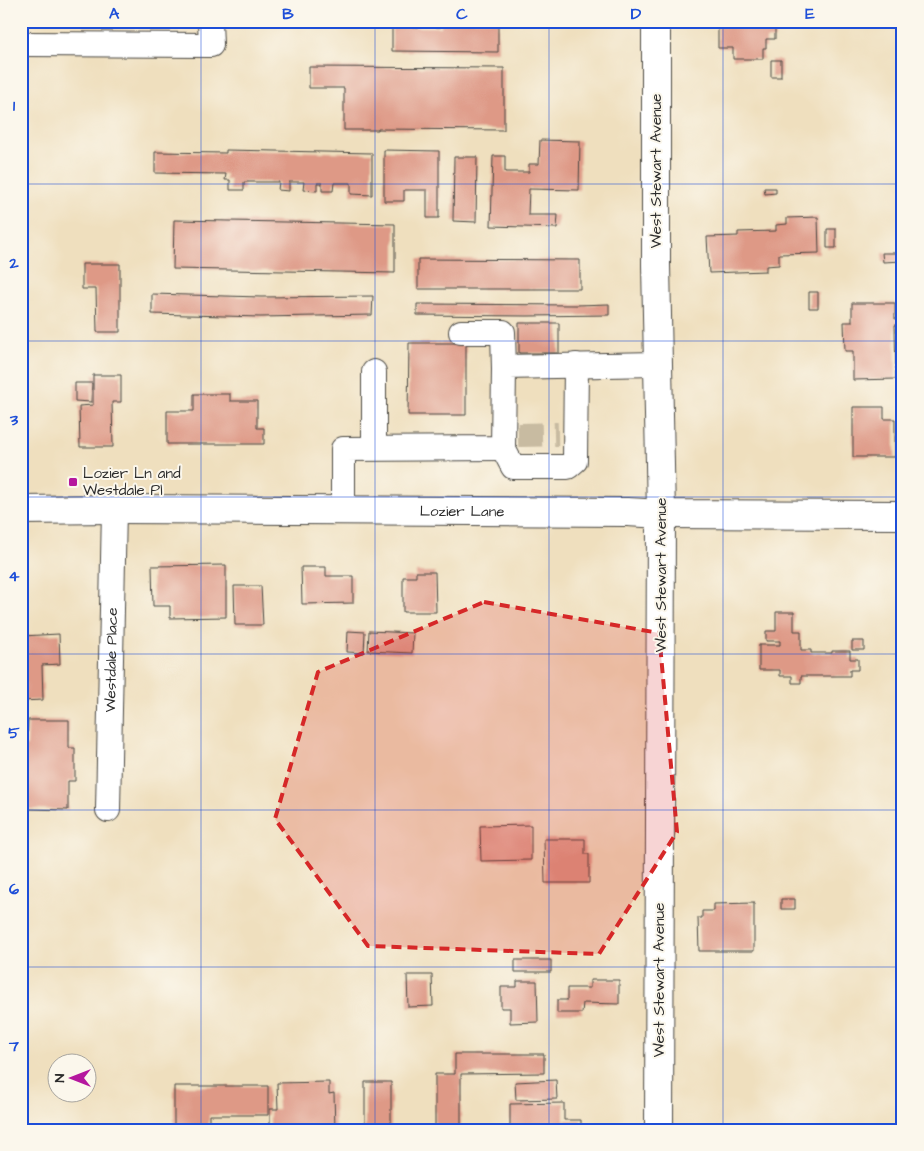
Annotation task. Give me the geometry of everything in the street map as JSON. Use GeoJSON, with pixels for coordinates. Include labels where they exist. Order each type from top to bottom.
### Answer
{"type":"FeatureCollection","features":[{"type":"Feature","properties":{"kind":"main road","name":"West Stewart Avenue"},"geometry":{"type":"LineString","coordinates":[[656,21],[657,364],[661,514],[659,1130]]}},
{"type":"Feature","properties":{"kind":"main road","name":"Lozier Lane"},"geometry":{"type":"LineString","coordinates":[[21,510],[903,515]]}},
{"type":"Feature","properties":{"kind":"street"},"geometry":{"type":"LineString","coordinates":[[21,44],[211,45],[210,21]]}},
{"type":"Feature","properties":{"kind":"street"},"geometry":{"type":"LineString","coordinates":[[461,332],[503,332],[508,439],[513,467],[568,467],[575,461],[566,434],[576,365]]}},
{"type":"Feature","properties":{"kind":"street"},"geometry":{"type":"LineString","coordinates":[[504,370],[504,367],[657,364]]}},
{"type":"Feature","properties":{"kind":"street"},"geometry":{"type":"LineString","coordinates":[[374,372],[374,448]]}},
{"type":"Feature","properties":{"kind":"street"},"geometry":{"type":"LineString","coordinates":[[342,511],[343,449],[508,439]]}},
{"type":"Feature","properties":{"kind":"street","name":"Westdale Place"},"geometry":{"type":"LineString","coordinates":[[108,810],[114,510]]}},
{"type":"Feature","properties":{"kind":"highlighted area"},"geometry":{"type":"Polygon","coordinates":[[[484,602],[659,633],[677,832],[599,954],[368,946],[275,819],[318,672],[484,602]]]}},
{"type":"Feature","properties":{"kind":"building"},"geometry":{"type":"Polygon","coordinates":[[[392,21],[411,21],[411,27],[441,27],[441,21],[498,21],[498,52],[392,51],[392,21]]]}},
{"type":"Feature","properties":{"kind":"building"},"geometry":{"type":"Polygon","coordinates":[[[718,21],[775,21],[775,39],[766,39],[766,48],[763,48],[763,59],[733,59],[733,48],[718,48],[718,21]]]}},
{"type":"Feature","properties":{"kind":"building"},"geometry":{"type":"Polygon","coordinates":[[[771,60],[781,60],[781,77],[771,77],[771,60]]]}},
{"type":"Feature","properties":{"kind":"building"},"geometry":{"type":"Polygon","coordinates":[[[309,67],[504,68],[504,130],[344,130],[344,88],[309,88],[309,67]]]}},
{"type":"Feature","properties":{"kind":"building"},"geometry":{"type":"Polygon","coordinates":[[[540,140],[580,141],[579,190],[529,189],[528,215],[558,215],[557,228],[491,226],[493,156],[505,156],[505,172],[529,172],[529,164],[539,164],[540,140]]]}},
{"type":"Feature","properties":{"kind":"building"},"geometry":{"type":"Polygon","coordinates":[[[226,150],[372,153],[372,195],[351,194],[351,183],[334,183],[333,191],[322,191],[322,183],[317,183],[317,191],[303,190],[304,182],[289,182],[289,191],[278,190],[279,182],[244,182],[244,190],[230,190],[230,180],[225,180],[226,174],[155,173],[155,152],[226,153],[226,150]]]}},
{"type":"Feature","properties":{"kind":"building"},"geometry":{"type":"Polygon","coordinates":[[[384,150],[439,151],[439,218],[427,218],[427,190],[404,190],[404,201],[384,201],[384,150]]]}},
{"type":"Feature","properties":{"kind":"building"},"geometry":{"type":"Polygon","coordinates":[[[454,157],[477,157],[476,222],[453,221],[454,157]]]}},
{"type":"Feature","properties":{"kind":"building"},"geometry":{"type":"Polygon","coordinates":[[[764,188],[776,188],[776,193],[765,194],[764,188]]]}},
{"type":"Feature","properties":{"kind":"building"},"geometry":{"type":"Polygon","coordinates":[[[818,217],[819,253],[779,254],[779,265],[766,266],[766,271],[709,273],[707,237],[738,236],[738,232],[776,231],[776,225],[787,224],[787,218],[818,217]]]}},
{"type":"Feature","properties":{"kind":"building"},"geometry":{"type":"Polygon","coordinates":[[[174,220],[395,224],[395,273],[173,269],[174,220]]]}},
{"type":"Feature","properties":{"kind":"building"},"geometry":{"type":"Polygon","coordinates":[[[827,229],[836,229],[836,248],[827,248],[827,229]]]}},
{"type":"Feature","properties":{"kind":"building"},"geometry":{"type":"Polygon","coordinates":[[[882,253],[903,253],[903,261],[883,262],[882,253]]]}},
{"type":"Feature","properties":{"kind":"building"},"geometry":{"type":"Polygon","coordinates":[[[418,259],[580,260],[580,289],[418,289],[418,259]]]}},
{"type":"Feature","properties":{"kind":"building"},"geometry":{"type":"Polygon","coordinates":[[[82,264],[120,264],[120,332],[97,332],[96,289],[82,289],[82,264]]]}},
{"type":"Feature","properties":{"kind":"building"},"geometry":{"type":"Polygon","coordinates":[[[809,292],[818,292],[818,308],[809,308],[809,292]]]}},
{"type":"Feature","properties":{"kind":"building"},"geometry":{"type":"Polygon","coordinates":[[[152,294],[261,297],[373,296],[372,315],[260,317],[152,314],[152,294]]]}},
{"type":"Feature","properties":{"kind":"building"},"geometry":{"type":"Polygon","coordinates":[[[852,303],[895,303],[895,319],[899,319],[899,308],[903,308],[903,329],[898,329],[898,325],[895,325],[896,379],[853,380],[853,351],[845,351],[844,322],[852,322],[852,303]]]}},
{"type":"Feature","properties":{"kind":"building"},"geometry":{"type":"Polygon","coordinates":[[[417,304],[609,304],[609,315],[417,315],[417,304]]]}},
{"type":"Feature","properties":{"kind":"building"},"geometry":{"type":"Polygon","coordinates":[[[519,323],[559,323],[559,353],[519,353],[519,323]]]}},
{"type":"Feature","properties":{"kind":"building"},"geometry":{"type":"Polygon","coordinates":[[[409,343],[466,343],[466,415],[408,415],[409,343]]]}},
{"type":"Feature","properties":{"kind":"building"},"geometry":{"type":"Polygon","coordinates":[[[93,375],[121,375],[121,402],[112,402],[113,447],[80,447],[79,406],[93,405],[93,375]]]}},
{"type":"Feature","properties":{"kind":"building"},"geometry":{"type":"Polygon","coordinates":[[[75,383],[92,383],[91,402],[75,401],[75,383]]]}},
{"type":"Feature","properties":{"kind":"building"},"geometry":{"type":"Polygon","coordinates":[[[194,394],[230,394],[230,401],[257,401],[257,428],[264,428],[264,444],[167,444],[167,411],[194,411],[194,394]]]}},
{"type":"Feature","properties":{"kind":"building"},"geometry":{"type":"Polygon","coordinates":[[[853,407],[884,407],[884,419],[895,419],[895,457],[853,457],[853,407]]]}},
{"type":"Feature","properties":{"kind":"building"},"geometry":{"type":"Polygon","coordinates":[[[226,565],[226,617],[170,618],[170,606],[153,606],[152,566],[226,565]]]}},
{"type":"Feature","properties":{"kind":"building"},"geometry":{"type":"Polygon","coordinates":[[[301,567],[326,567],[326,576],[353,576],[353,603],[302,604],[301,567]]]}},
{"type":"Feature","properties":{"kind":"building"},"geometry":{"type":"Polygon","coordinates":[[[416,572],[435,572],[436,612],[403,612],[403,577],[416,577],[416,572]]]}},
{"type":"Feature","properties":{"kind":"building"},"geometry":{"type":"Polygon","coordinates":[[[234,586],[261,586],[263,625],[235,625],[234,586]]]}},
{"type":"Feature","properties":{"kind":"building"},"geometry":{"type":"Polygon","coordinates":[[[776,612],[794,612],[794,631],[801,631],[801,650],[811,650],[811,653],[850,651],[850,659],[858,659],[858,670],[850,670],[850,676],[801,676],[801,683],[792,683],[792,676],[780,676],[780,670],[759,670],[759,645],[780,645],[780,641],[766,641],[766,631],[776,631],[776,612]]]}},
{"type":"Feature","properties":{"kind":"building"},"geometry":{"type":"Polygon","coordinates":[[[348,631],[365,632],[364,653],[347,652],[348,631]]]}},
{"type":"Feature","properties":{"kind":"building"},"geometry":{"type":"Polygon","coordinates":[[[369,631],[413,633],[412,653],[368,651],[369,631]]]}},
{"type":"Feature","properties":{"kind":"building"},"geometry":{"type":"Polygon","coordinates":[[[59,634],[60,664],[42,665],[43,700],[21,701],[22,636],[59,634]]]}},
{"type":"Feature","properties":{"kind":"building"},"geometry":{"type":"Polygon","coordinates":[[[852,641],[864,641],[864,650],[852,650],[852,641]]]}},
{"type":"Feature","properties":{"kind":"building"},"geometry":{"type":"Polygon","coordinates":[[[28,720],[69,720],[69,748],[75,748],[75,781],[68,781],[68,810],[27,809],[27,771],[21,771],[21,746],[27,746],[28,720]]]}},
{"type":"Feature","properties":{"kind":"building"},"geometry":{"type":"Polygon","coordinates":[[[531,825],[531,860],[481,861],[480,826],[531,825]]]}},
{"type":"Feature","properties":{"kind":"building"},"geometry":{"type":"Polygon","coordinates":[[[544,839],[585,839],[585,854],[589,854],[589,883],[545,883],[544,839]]]}},
{"type":"Feature","properties":{"kind":"building"},"geometry":{"type":"Polygon","coordinates":[[[781,899],[795,899],[795,909],[781,909],[781,899]]]}},
{"type":"Feature","properties":{"kind":"building"},"geometry":{"type":"Polygon","coordinates":[[[754,903],[754,951],[699,951],[698,918],[702,918],[702,911],[714,911],[714,904],[754,903]]]}},
{"type":"Feature","properties":{"kind":"building"},"geometry":{"type":"Polygon","coordinates":[[[515,960],[551,960],[551,972],[515,972],[515,960]]]}},
{"type":"Feature","properties":{"kind":"building"},"geometry":{"type":"Polygon","coordinates":[[[407,975],[432,975],[433,1006],[408,1007],[407,975]]]}},
{"type":"Feature","properties":{"kind":"building"},"geometry":{"type":"Polygon","coordinates":[[[590,980],[619,980],[619,1004],[583,1003],[582,1013],[557,1013],[557,1000],[567,1000],[567,988],[590,988],[590,980]]]}},
{"type":"Feature","properties":{"kind":"building"},"geometry":{"type":"Polygon","coordinates":[[[517,981],[537,981],[538,1022],[510,1023],[510,1008],[501,1008],[501,987],[517,987],[517,981]]]}},
{"type":"Feature","properties":{"kind":"building"},"geometry":{"type":"Polygon","coordinates":[[[455,1054],[544,1054],[544,1073],[461,1074],[461,1130],[435,1130],[435,1074],[455,1074],[455,1054]]]}},
{"type":"Feature","properties":{"kind":"building"},"geometry":{"type":"Polygon","coordinates":[[[556,1080],[557,1099],[516,1100],[515,1082],[556,1080]]]}},
{"type":"Feature","properties":{"kind":"building"},"geometry":{"type":"Polygon","coordinates":[[[329,1082],[329,1094],[334,1093],[335,1130],[270,1130],[270,1109],[278,1109],[277,1083],[329,1082]]]}},
{"type":"Feature","properties":{"kind":"building"},"geometry":{"type":"Polygon","coordinates":[[[365,1082],[391,1082],[391,1130],[365,1130],[365,1082]]]}},
{"type":"Feature","properties":{"kind":"building"},"geometry":{"type":"Polygon","coordinates":[[[174,1086],[268,1086],[268,1115],[209,1115],[209,1130],[174,1130],[174,1086]]]}},
{"type":"Feature","properties":{"kind":"building"},"geometry":{"type":"Polygon","coordinates":[[[564,1103],[564,1120],[581,1120],[581,1130],[510,1130],[510,1104],[564,1103]]]}},
{"type":"Feature","properties":{"kind":"tunnel"},"geometry":{"type":"LineString","coordinates":[[518,435],[558,434]]}},
{"type":"Feature","properties":{"kind":"place","name":"Lozier Ln and Westdale Pl"},"geometry":{"type":"Point","coordinates":[73,482]}}]}
